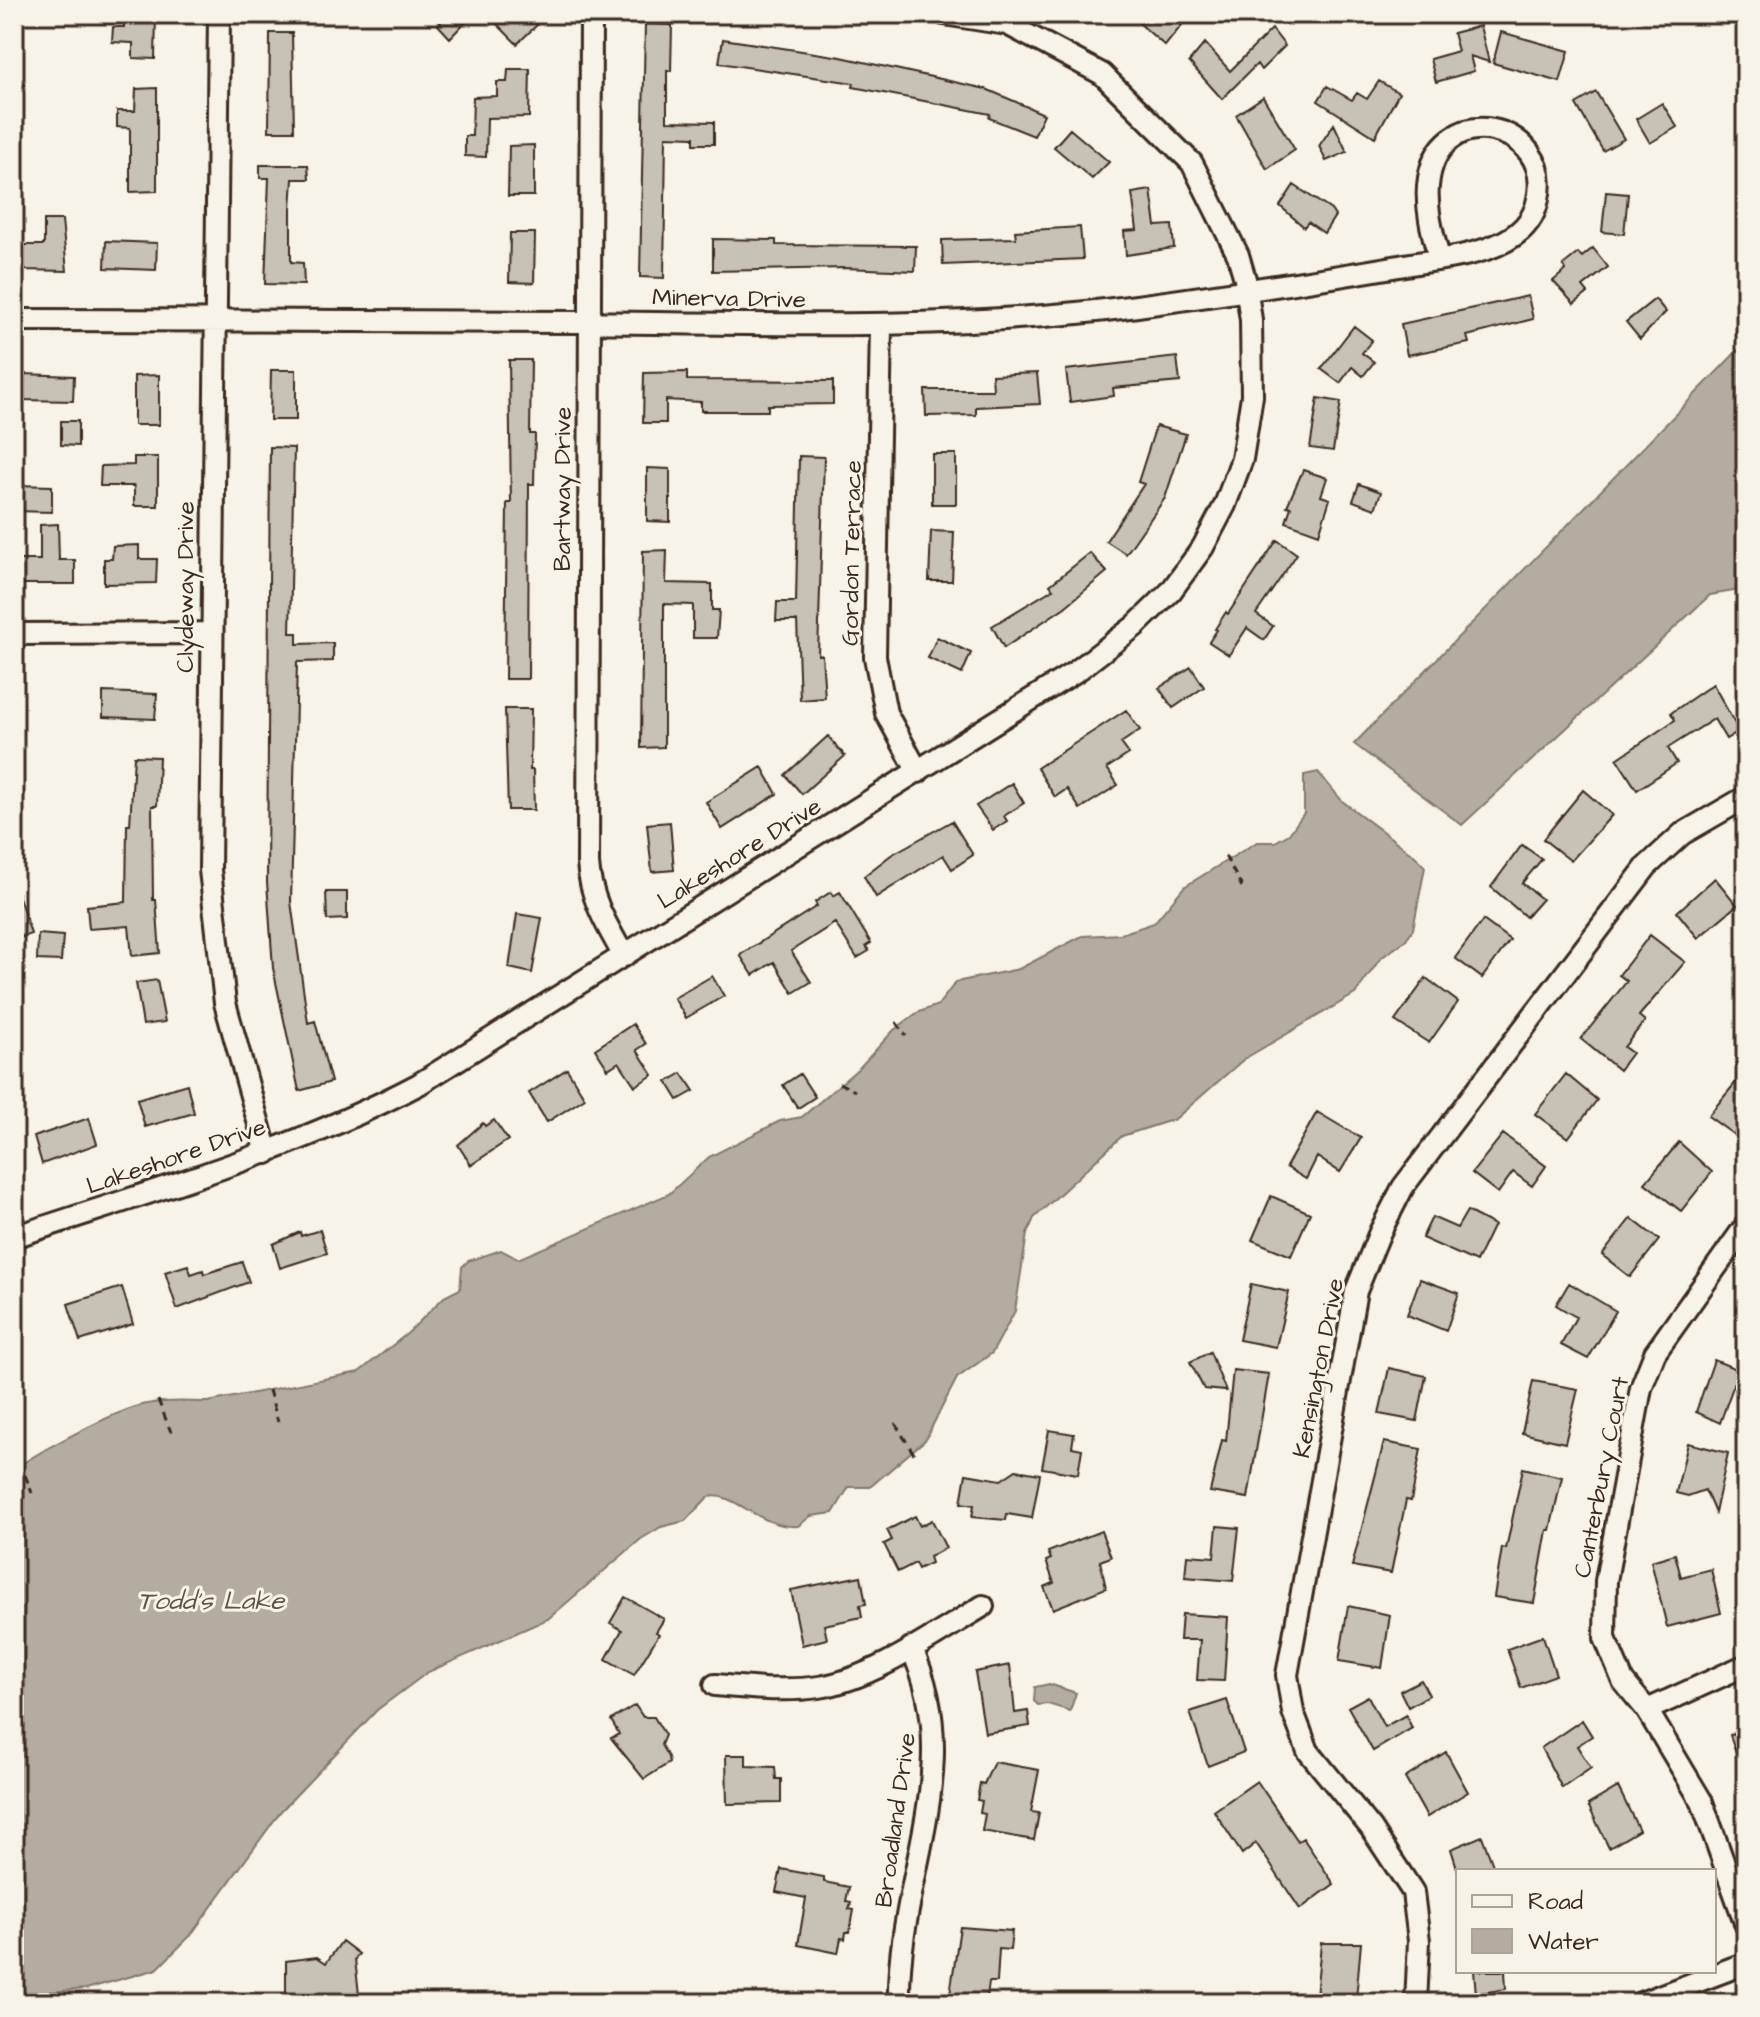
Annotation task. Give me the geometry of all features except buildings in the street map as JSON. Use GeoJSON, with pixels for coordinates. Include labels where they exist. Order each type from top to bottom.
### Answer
{"type":"FeatureCollection","features":[{"type":"Feature","properties":{"kind":"street","name":"Clydeway Drive"},"geometry":{"type":"LineString","coordinates":[[219,14],[210,870],[225,1003],[267,1153]]}},
{"type":"Feature","properties":{"kind":"street","name":"Bartway Drive"},"geometry":{"type":"LineString","coordinates":[[591,14],[588,863],[598,907],[624,956]]}},
{"type":"Feature","properties":{"kind":"street","name":"Lakeshore Drive"},"geometry":{"type":"LineString","coordinates":[[14,1237],[267,1153],[345,1122],[419,1084],[918,772],[1108,649],[1157,606],[1189,569],[1218,520],[1242,459],[1253,359],[1248,291],[1238,255],[1192,163],[1102,74],[1008,19],[944,14]]}},
{"type":"Feature","properties":{"kind":"street","name":"Minerva Drive"},"geometry":{"type":"LineString","coordinates":[[14,320],[881,325],[1055,317],[1248,291],[1439,258],[1503,242],[1520,231],[1533,215],[1540,194],[1537,172],[1529,155],[1506,133],[1486,127],[1468,129],[1453,137],[1439,154],[1430,173],[1428,196],[1439,258]]}},
{"type":"Feature","properties":{"kind":"street","name":"Gordon Terrace"},"geometry":{"type":"LineString","coordinates":[[881,325],[875,657],[886,713],[918,772]]}},
{"type":"Feature","properties":{"kind":"street"},"geometry":{"type":"LineString","coordinates":[[14,634],[211,633]]}},
{"type":"Feature","properties":{"kind":"street","name":"Kensington Drive"},"geometry":{"type":"LineString","coordinates":[[1416,2003],[1419,1941],[1413,1892],[1371,1828],[1308,1751],[1293,1712],[1287,1675],[1356,1291],[1403,1187],[1647,866],[1682,834],[1746,797]]}},
{"type":"Feature","properties":{"kind":"street","name":"Canterbury Court"},"geometry":{"type":"LineString","coordinates":[[1746,1225],[1691,1298],[1655,1353],[1641,1388],[1606,1581],[1605,1638],[1623,1681],[1647,1710],[1702,1802],[1746,1925]]}},
{"type":"Feature","properties":{"kind":"street"},"geometry":{"type":"LineString","coordinates":[[715,1685],[818,1687],[846,1680],[911,1648],[983,1606]]}},
{"type":"Feature","properties":{"kind":"street","name":"Broadland Drive"},"geometry":{"type":"LineString","coordinates":[[899,2003],[905,1925],[935,1747],[927,1685],[911,1648]]}},
{"type":"Feature","properties":{"kind":"street"},"geometry":{"type":"LineString","coordinates":[[1647,1710],[1746,1665]]}},
{"type":"Feature","properties":{"kind":"street"},"geometry":{"type":"LineString","coordinates":[[1641,2003],[1746,1963]]}},
{"type":"Feature","properties":{"kind":"path"},"geometry":{"type":"LineString","coordinates":[[1225,856],[1242,887]]}},
{"type":"Feature","properties":{"kind":"path"},"geometry":{"type":"LineString","coordinates":[[896,1022],[906,1036]]}},
{"type":"Feature","properties":{"kind":"path"},"geometry":{"type":"LineString","coordinates":[[839,1083],[855,1091]]}},
{"type":"Feature","properties":{"kind":"path"},"geometry":{"type":"LineString","coordinates":[[269,1390],[278,1422]]}},
{"type":"Feature","properties":{"kind":"path"},"geometry":{"type":"LineString","coordinates":[[158,1400],[171,1432]]}},
{"type":"Feature","properties":{"kind":"path"},"geometry":{"type":"LineString","coordinates":[[895,1423],[914,1454]]}},
{"type":"Feature","properties":{"kind":"path"},"geometry":{"type":"LineString","coordinates":[[20,1462],[32,1493]]}},
{"type":"Feature","properties":{"kind":"water"},"geometry":{"type":"Polygon","coordinates":[[[1746,342],[1746,589],[1710,595],[1462,825],[1354,744],[1746,342]]]}},
{"type":"Feature","properties":{"kind":"water","name":"Todd's Lake"},"geometry":{"type":"Polygon","coordinates":[[[1318,772],[1342,801],[1425,867],[1413,929],[1405,941],[1381,958],[1355,994],[1244,1059],[1175,1119],[1122,1136],[1034,1218],[1027,1234],[1015,1311],[992,1353],[957,1378],[925,1440],[870,1487],[849,1487],[833,1513],[811,1516],[798,1526],[771,1522],[728,1499],[708,1497],[685,1521],[661,1527],[641,1539],[548,1619],[428,1672],[377,1710],[281,1811],[190,1936],[157,1969],[86,1989],[14,1995],[14,1469],[79,1432],[147,1404],[208,1402],[359,1372],[408,1333],[444,1297],[460,1289],[462,1267],[468,1261],[501,1250],[518,1259],[669,1194],[709,1157],[780,1121],[802,1117],[860,1067],[894,1030],[917,1013],[938,1005],[956,982],[1019,969],[1082,936],[1121,934],[1154,923],[1184,887],[1257,842],[1275,842],[1289,834],[1304,813],[1304,775],[1318,772]]]}},
{"type":"Feature","properties":{"kind":"water"},"geometry":{"type":"Polygon","coordinates":[[[1049,1684],[1076,1693],[1070,1711],[1048,1704],[1038,1705],[1034,1701],[1035,1687],[1049,1684]]]}}]}
